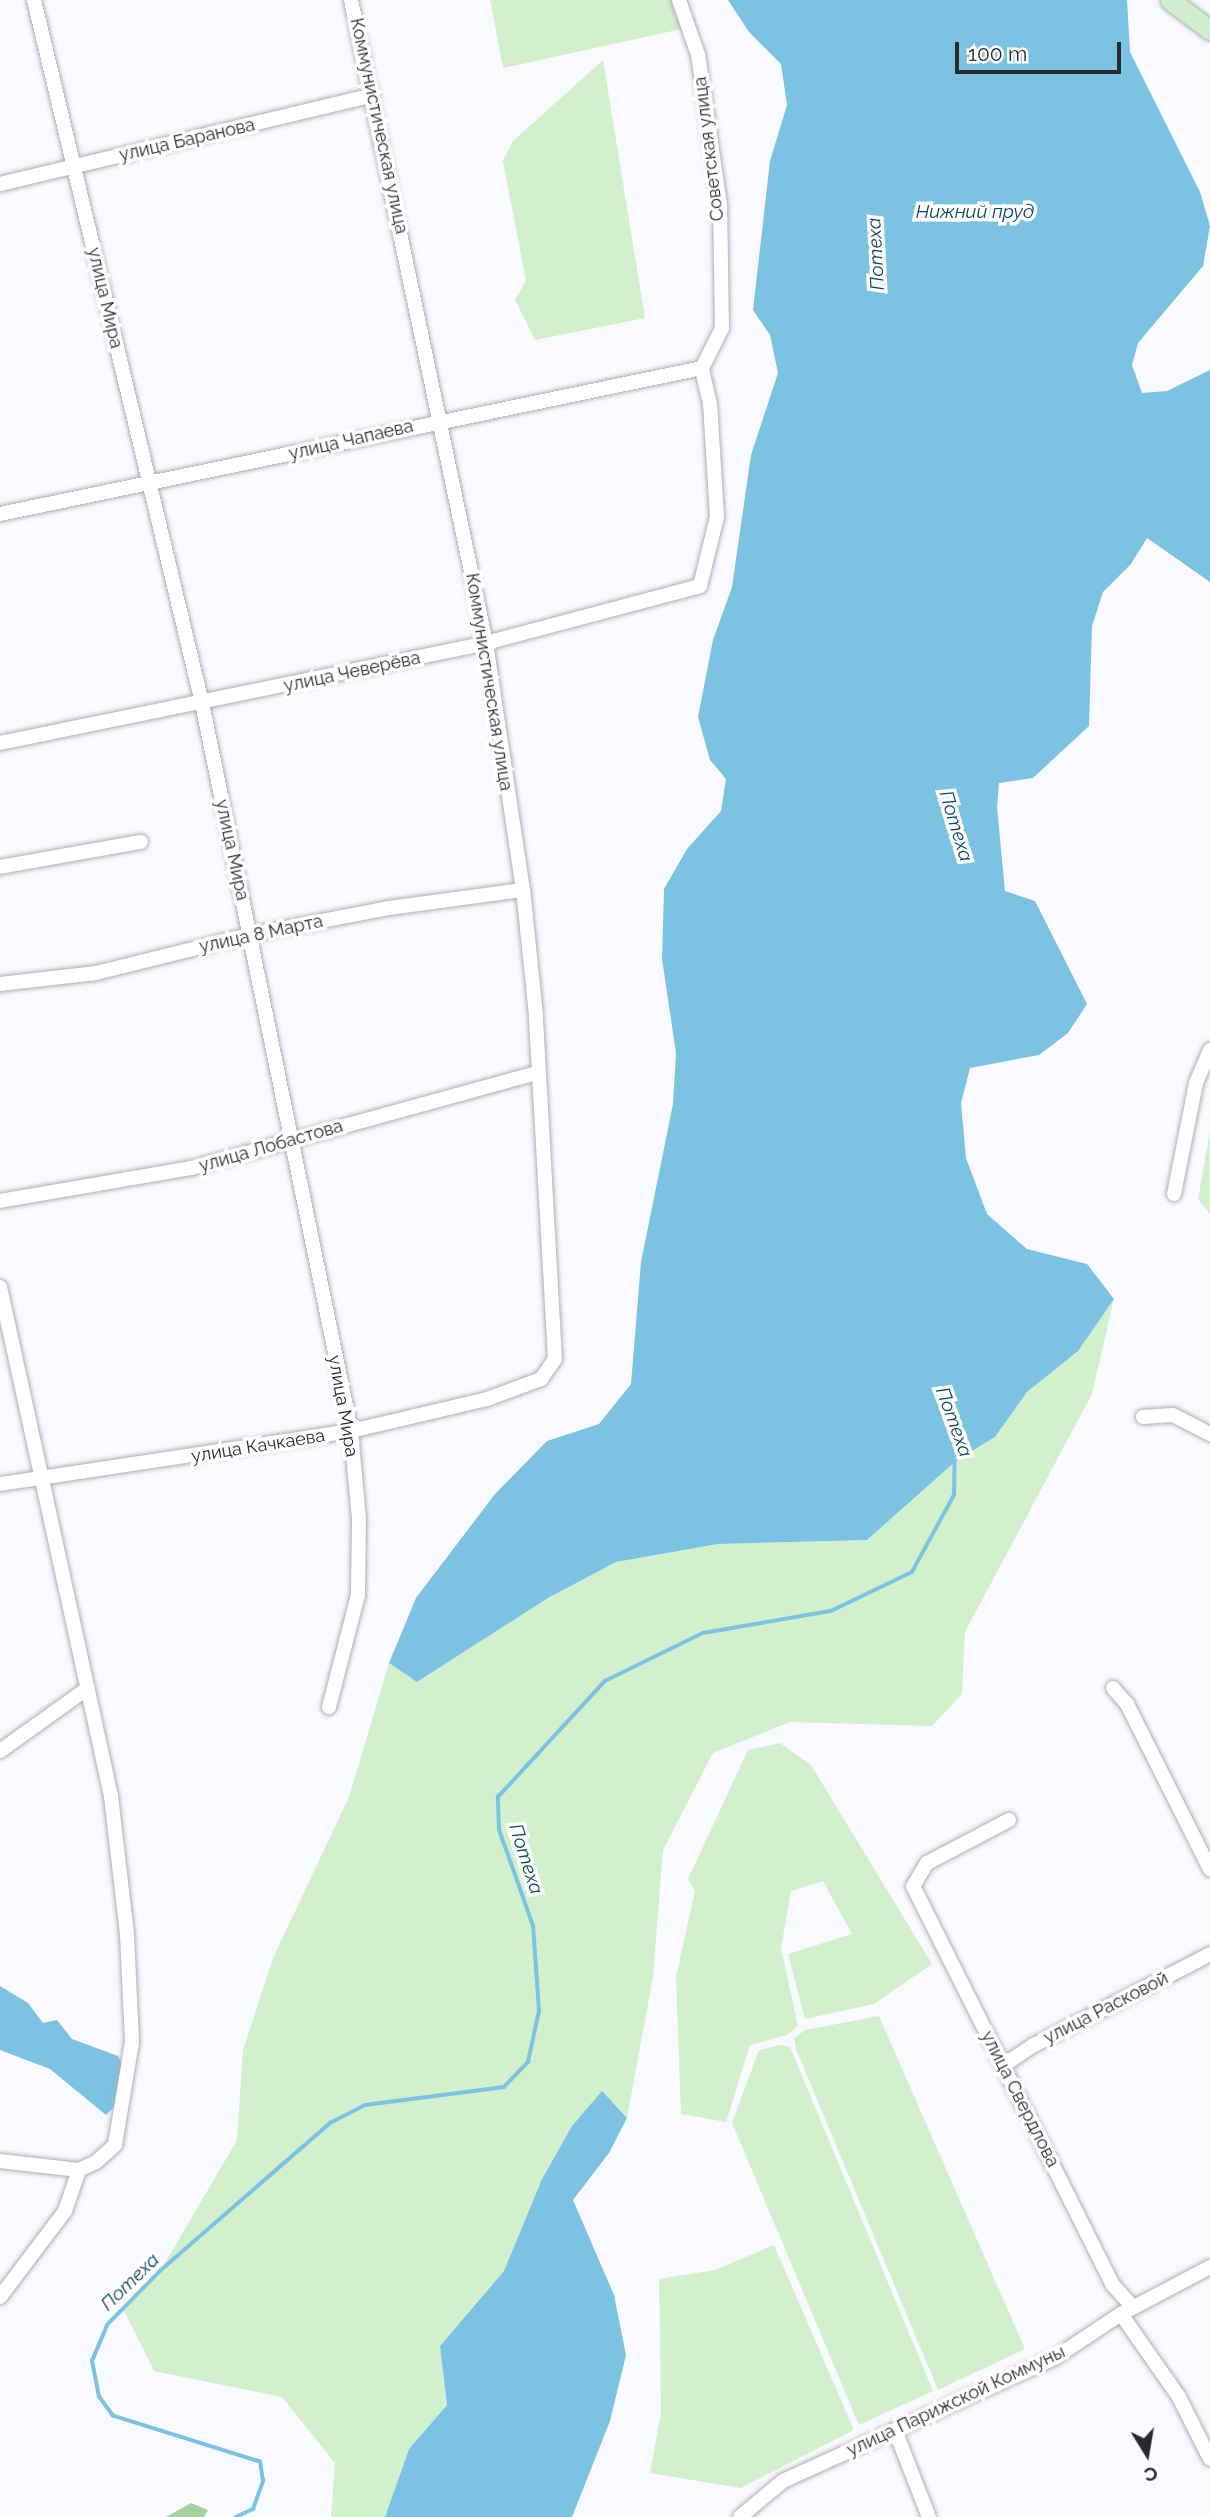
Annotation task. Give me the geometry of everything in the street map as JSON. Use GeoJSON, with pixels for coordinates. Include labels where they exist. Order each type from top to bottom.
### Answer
{"type":"FeatureCollection","features":[{"type":"Feature","properties":{"kind":"main road"},"geometry":{"type":"LineString","coordinates":[[1170,0],[1210,30]]}},
{"type":"Feature","properties":{"kind":"street","name":"улица Мира"},"geometry":{"type":"LineString","coordinates":[[34,0],[202,703],[288,1139],[351,1431],[359,1518],[358,1595],[329,1707]]}},
{"type":"Feature","properties":{"kind":"street","name":"Коммунистическая улица"},"geometry":{"type":"LineString","coordinates":[[351,0],[442,420],[486,643],[523,890],[556,1341],[550,1373]]}},
{"type":"Feature","properties":{"kind":"street","name":"Советская улица"},"geometry":{"type":"LineString","coordinates":[[679,0],[698,55],[720,205],[722,328],[702,369]]}},
{"type":"Feature","properties":{"kind":"street","name":"улица Баранова"},"geometry":{"type":"LineString","coordinates":[[0,184],[373,95]]}},
{"type":"Feature","properties":{"kind":"street","name":"улица Чапаева"},"geometry":{"type":"LineString","coordinates":[[0,514],[148,486],[442,420],[702,369]]}},
{"type":"Feature","properties":{"kind":"street","name":"улица Чеверёва"},"geometry":{"type":"LineString","coordinates":[[0,743],[486,643],[700,586],[717,517],[710,404],[702,369]]}},
{"type":"Feature","properties":{"kind":"street"},"geometry":{"type":"LineString","coordinates":[[0,867],[141,842]]}},
{"type":"Feature","properties":{"kind":"street","name":"улица 8 Марта"},"geometry":{"type":"LineString","coordinates":[[0,984],[96,973],[249,935],[389,908],[523,890]]}},
{"type":"Feature","properties":{"kind":"street"},"geometry":{"type":"LineString","coordinates":[[1174,1194],[1195,1083],[1210,1050]]}},
{"type":"Feature","properties":{"kind":"street","name":"улица Лобастова"},"geometry":{"type":"LineString","coordinates":[[0,1201],[192,1168],[288,1139],[538,1073]]}},
{"type":"Feature","properties":{"kind":"street"},"geometry":{"type":"LineString","coordinates":[[0,1287],[111,1796],[127,1935],[132,2042],[115,2145],[96,2162],[79,2170],[0,2161]]}},
{"type":"Feature","properties":{"kind":"street","name":"улица Качкаева"},"geometry":{"type":"LineString","coordinates":[[0,1484],[43,1480],[351,1431],[487,1399],[550,1373]]}},
{"type":"Feature","properties":{"kind":"street"},"geometry":{"type":"LineString","coordinates":[[1143,1417],[1173,1415],[1210,1434]]}},
{"type":"Feature","properties":{"kind":"street"},"geometry":{"type":"LineString","coordinates":[[0,1751],[88,1688]]}},
{"type":"Feature","properties":{"kind":"street"},"geometry":{"type":"LineString","coordinates":[[1112,1688],[1127,1704],[1210,1869]]}},
{"type":"Feature","properties":{"kind":"street","name":"улица Свердлова"},"geometry":{"type":"LineString","coordinates":[[1009,1820],[927,1863],[913,1886],[1112,2284],[1179,2397],[1210,2459]]}},
{"type":"Feature","properties":{"kind":"street","name":"улица Расковой"},"geometry":{"type":"LineString","coordinates":[[1004,2065],[1034,2045],[1210,1954]]}},
{"type":"Feature","properties":{"kind":"street"},"geometry":{"type":"LineString","coordinates":[[0,2297],[65,2211],[79,2170]]}},
{"type":"Feature","properties":{"kind":"street","name":"улица Парижской Коммуны"},"geometry":{"type":"LineString","coordinates":[[740,2517],[783,2481],[1056,2357],[1127,2311],[1210,2267]]}},
{"type":"Feature","properties":{"kind":"street"},"geometry":{"type":"LineString","coordinates":[[895,2430],[929,2517]]}},
{"type":"Feature","properties":{"kind":"green space"},"geometry":{"type":"Polygon","coordinates":[[[490,0],[681,0],[691,27],[503,68],[490,0]]]}},
{"type":"Feature","properties":{"kind":"green space"},"geometry":{"type":"Polygon","coordinates":[[[603,60],[645,318],[535,340],[515,300],[526,281],[503,161],[513,141],[603,60]]]}},
{"type":"Feature","properties":{"kind":"green space"},"geometry":{"type":"Polygon","coordinates":[[[1210,1132],[1210,1214],[1198,1199],[1210,1132]]]}},
{"type":"Feature","properties":{"kind":"green space"},"geometry":{"type":"Polygon","coordinates":[[[1114,1299],[1092,1394],[965,1632],[962,1694],[932,1726],[790,1722],[713,1753],[663,1850],[653,1977],[627,2118],[602,2092],[572,2126],[542,2179],[504,2271],[440,2346],[447,2405],[409,2449],[385,2517],[331,2517],[335,2463],[282,2397],[154,2371],[123,2309],[161,2270],[237,2140],[243,2050],[273,1958],[349,1797],[389,1663],[417,1682],[548,1598],[616,1562],[718,1544],[867,1540],[957,1460],[995,1437],[1027,1392],[1078,1350],[1114,1299]]]}},
{"type":"Feature","properties":{"kind":"green space"},"geometry":{"type":"Polygon","coordinates":[[[780,1743],[811,1765],[932,1964],[874,2004],[805,2019],[788,1954],[852,1934],[823,1881],[791,1891],[781,1948],[798,2026],[787,2035],[750,2045],[726,2122],[681,2114],[676,1977],[695,1891],[688,1879],[748,1750],[780,1743]]]}},
{"type":"Feature","properties":{"kind":"green space"},"geometry":{"type":"Polygon","coordinates":[[[879,2016],[1025,2349],[938,2390],[796,2049],[794,2038],[805,2030],[879,2016]]]}},
{"type":"Feature","properties":{"kind":"green space"},"geometry":{"type":"Polygon","coordinates":[[[780,2045],[790,2047],[933,2391],[859,2425],[732,2123],[759,2050],[780,2045]]]}},
{"type":"Feature","properties":{"kind":"green space"},"geometry":{"type":"Polygon","coordinates":[[[774,2245],[854,2430],[741,2488],[650,2473],[661,2413],[659,2279],[715,2270],[774,2245]]]}},
{"type":"Feature","properties":{"kind":"green space"},"geometry":{"type":"Polygon","coordinates":[[[191,2503],[208,2510],[204,2517],[166,2517],[191,2503]]]}},
{"type":"Feature","properties":{"kind":"water","name":"Нижний пруд"},"geometry":{"type":"Polygon","coordinates":[[[728,0],[1127,0],[1130,52],[1200,192],[1210,226],[1203,266],[1138,343],[1132,365],[1142,393],[1167,391],[1210,370],[1210,582],[1147,538],[1131,564],[1103,592],[1092,626],[1089,726],[1033,778],[999,783],[997,807],[1005,891],[1035,901],[1087,1004],[1068,1033],[1039,1055],[970,1068],[961,1103],[966,1158],[987,1214],[1027,1249],[1087,1264],[1114,1299],[1078,1351],[1027,1392],[995,1437],[957,1460],[867,1540],[718,1544],[616,1562],[548,1598],[417,1682],[389,1663],[416,1598],[495,1494],[547,1441],[599,1424],[631,1384],[641,1262],[673,1104],[676,1053],[662,959],[664,889],[687,849],[721,811],[726,779],[710,760],[698,717],[713,640],[732,587],[751,455],[778,373],[770,335],[753,310],[770,161],[787,105],[781,64],[749,32],[728,0]]]}},
{"type":"Feature","properties":{"kind":"water"},"geometry":{"type":"Polygon","coordinates":[[[0,1986],[28,2003],[43,2023],[57,2020],[72,2039],[118,2056],[123,2065],[116,2105],[106,2115],[50,2069],[0,2050],[0,1986]]]}},
{"type":"Feature","properties":{"kind":"water"},"geometry":{"type":"Polygon","coordinates":[[[602,2091],[627,2118],[609,2153],[573,2200],[614,2295],[626,2355],[610,2421],[572,2517],[385,2517],[409,2449],[447,2405],[440,2346],[504,2271],[542,2179],[572,2126],[602,2091]]]}},
{"type":"Feature","properties":{"kind":"waterway","name":"Потеха"},"geometry":{"type":"LineString","coordinates":[[236,2517],[253,2509],[263,2481],[260,2462],[113,2416],[99,2397],[92,2361],[107,2325],[161,2270],[330,2123],[365,2105],[504,2087],[528,2062],[539,2011],[533,1926],[499,1830],[498,1797],[605,1681],[703,1633],[831,1611],[912,1572],[954,1495],[955,1456]]}}]}
